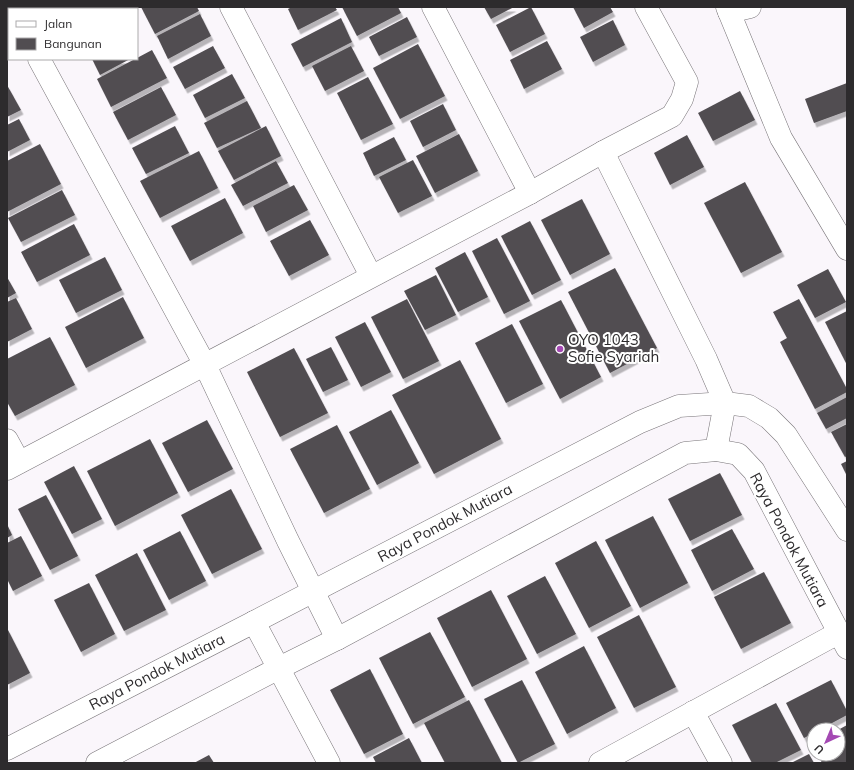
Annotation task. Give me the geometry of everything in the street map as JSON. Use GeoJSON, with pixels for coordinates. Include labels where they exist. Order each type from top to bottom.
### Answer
{"type":"FeatureCollection","features":[{"type":"Feature","properties":{"kind":"street"},"geometry":{"type":"LineString","coordinates":[[231,7],[371,276]]}},
{"type":"Feature","properties":{"kind":"street"},"geometry":{"type":"LineString","coordinates":[[433,7],[530,193]]}},
{"type":"Feature","properties":{"kind":"street"},"geometry":{"type":"LineString","coordinates":[[7,440],[13,466],[530,193],[603,152],[672,116],[682,99],[687,82],[646,7]]}},
{"type":"Feature","properties":{"kind":"street"},"geometry":{"type":"LineString","coordinates":[[750,7],[728,10],[781,138],[845,242]]}},
{"type":"Feature","properties":{"kind":"street"},"geometry":{"type":"LineString","coordinates":[[40,60],[205,365],[285,534],[337,639]]}},
{"type":"Feature","properties":{"kind":"street"},"geometry":{"type":"LineString","coordinates":[[603,152],[706,359],[725,402],[716,450]]}},
{"type":"Feature","properties":{"kind":"street","name":"Raya Pondok Mutiara"},"geometry":{"type":"LineString","coordinates":[[7,749],[640,422],[679,406],[725,402],[749,406],[769,418],[786,435],[847,530]]}},
{"type":"Feature","properties":{"kind":"street","name":"Raya Pondok Mutiara"},"geometry":{"type":"LineString","coordinates":[[97,763],[278,668],[337,639],[685,453],[716,450],[738,454],[754,471],[843,641]]}},
{"type":"Feature","properties":{"kind":"street"},"geometry":{"type":"LineString","coordinates":[[254,622],[329,763]]}},
{"type":"Feature","properties":{"kind":"street"},"geometry":{"type":"LineString","coordinates":[[600,763],[828,638],[843,641]]}},
{"type":"Feature","properties":{"kind":"street"},"geometry":{"type":"LineString","coordinates":[[693,712],[721,763]]}},
{"type":"Feature","properties":{"kind":"building"},"geometry":{"type":"Polygon","coordinates":[[[56,7],[84,7],[82,8],[56,7]]]}},
{"type":"Feature","properties":{"kind":"building"},"geometry":{"type":"Polygon","coordinates":[[[125,7],[126,8],[91,8],[125,7]]]}},
{"type":"Feature","properties":{"kind":"building"},"geometry":{"type":"Polygon","coordinates":[[[141,7],[197,7],[199,11],[155,34],[141,7]]]}},
{"type":"Feature","properties":{"kind":"building"},"geometry":{"type":"Polygon","coordinates":[[[292,7],[335,7],[337,10],[298,30],[288,9],[292,7]]]}},
{"type":"Feature","properties":{"kind":"building"},"geometry":{"type":"Polygon","coordinates":[[[342,7],[398,7],[401,13],[357,36],[342,7]]]}},
{"type":"Feature","properties":{"kind":"building"},"geometry":{"type":"Polygon","coordinates":[[[484,7],[514,7],[491,19],[484,7]]]}},
{"type":"Feature","properties":{"kind":"building"},"geometry":{"type":"Polygon","coordinates":[[[531,7],[545,34],[510,52],[496,25],[531,7]]]}},
{"type":"Feature","properties":{"kind":"building"},"geometry":{"type":"Polygon","coordinates":[[[573,7],[610,7],[613,12],[584,28],[573,7]]]}},
{"type":"Feature","properties":{"kind":"building"},"geometry":{"type":"Polygon","coordinates":[[[200,14],[211,36],[168,59],[157,36],[200,14]]]}},
{"type":"Feature","properties":{"kind":"building"},"geometry":{"type":"Polygon","coordinates":[[[407,17],[417,37],[379,56],[369,37],[407,17]]]}},
{"type":"Feature","properties":{"kind":"building"},"geometry":{"type":"Polygon","coordinates":[[[341,18],[352,42],[303,67],[291,44],[341,18]]]}},
{"type":"Feature","properties":{"kind":"building"},"geometry":{"type":"Polygon","coordinates":[[[613,20],[625,45],[593,62],[580,37],[613,20]]]}},
{"type":"Feature","properties":{"kind":"building"},"geometry":{"type":"Polygon","coordinates":[[[547,41],[562,69],[524,89],[510,60],[547,41]]]}},
{"type":"Feature","properties":{"kind":"building"},"geometry":{"type":"Polygon","coordinates":[[[418,44],[445,96],[400,119],[373,68],[418,44]]]}},
{"type":"Feature","properties":{"kind":"building"},"geometry":{"type":"Polygon","coordinates":[[[213,46],[225,68],[185,89],[173,67],[213,46]]]}},
{"type":"Feature","properties":{"kind":"building"},"geometry":{"type":"Polygon","coordinates":[[[351,46],[364,71],[325,91],[312,66],[351,46]]]}},
{"type":"Feature","properties":{"kind":"building"},"geometry":{"type":"Polygon","coordinates":[[[152,50],[167,78],[111,107],[97,79],[133,60],[138,60],[138,57],[152,50]]]}},
{"type":"Feature","properties":{"kind":"building"},"geometry":{"type":"Polygon","coordinates":[[[92,60],[128,60],[100,75],[92,60]]]}},
{"type":"Feature","properties":{"kind":"building"},"geometry":{"type":"Polygon","coordinates":[[[232,74],[245,98],[205,118],[193,95],[232,74]]]}},
{"type":"Feature","properties":{"kind":"building"},"geometry":{"type":"Polygon","coordinates":[[[368,77],[393,124],[361,140],[337,93],[368,77]]]}},
{"type":"Feature","properties":{"kind":"building"},"geometry":{"type":"Polygon","coordinates":[[[847,83],[847,111],[814,123],[805,99],[847,83]]]}},
{"type":"Feature","properties":{"kind":"building"},"geometry":{"type":"Polygon","coordinates":[[[7,85],[21,110],[7,117],[7,85]]]}},
{"type":"Feature","properties":{"kind":"building"},"geometry":{"type":"Polygon","coordinates":[[[161,87],[176,115],[128,140],[113,112],[161,87]]]}},
{"type":"Feature","properties":{"kind":"building"},"geometry":{"type":"Polygon","coordinates":[[[740,91],[755,120],[713,141],[698,113],[740,91]]]}},
{"type":"Feature","properties":{"kind":"building"},"geometry":{"type":"Polygon","coordinates":[[[247,101],[261,128],[217,148],[204,123],[247,101]]]}},
{"type":"Feature","properties":{"kind":"building"},"geometry":{"type":"Polygon","coordinates":[[[443,104],[456,130],[423,147],[410,121],[443,104]]]}},
{"type":"Feature","properties":{"kind":"building"},"geometry":{"type":"Polygon","coordinates":[[[19,119],[30,140],[7,152],[7,125],[19,119]]]}},
{"type":"Feature","properties":{"kind":"building"},"geometry":{"type":"Polygon","coordinates":[[[175,126],[189,153],[146,174],[132,148],[175,126]]]}},
{"type":"Feature","properties":{"kind":"building"},"geometry":{"type":"Polygon","coordinates":[[[266,126],[281,156],[234,180],[218,151],[266,126]]]}},
{"type":"Feature","properties":{"kind":"building"},"geometry":{"type":"Polygon","coordinates":[[[459,134],[478,171],[435,193],[416,156],[459,134]]]}},
{"type":"Feature","properties":{"kind":"building"},"geometry":{"type":"Polygon","coordinates":[[[687,135],[704,167],[670,185],[654,153],[687,135]]]}},
{"type":"Feature","properties":{"kind":"building"},"geometry":{"type":"Polygon","coordinates":[[[394,137],[406,160],[374,176],[363,153],[394,137]]]}},
{"type":"Feature","properties":{"kind":"building"},"geometry":{"type":"Polygon","coordinates":[[[40,144],[61,184],[7,212],[7,161],[40,144]]]}},
{"type":"Feature","properties":{"kind":"building"},"geometry":{"type":"Polygon","coordinates":[[[199,151],[218,188],[160,218],[140,181],[199,151]]]}},
{"type":"Feature","properties":{"kind":"building"},"geometry":{"type":"Polygon","coordinates":[[[413,160],[432,196],[398,213],[379,177],[413,160]]]}},
{"type":"Feature","properties":{"kind":"building"},"geometry":{"type":"Polygon","coordinates":[[[276,161],[288,183],[243,206],[231,185],[276,161]]]}},
{"type":"Feature","properties":{"kind":"building"},"geometry":{"type":"Polygon","coordinates":[[[745,182],[782,252],[741,273],[704,203],[745,182]]]}},
{"type":"Feature","properties":{"kind":"building"},"geometry":{"type":"Polygon","coordinates":[[[294,185],[308,210],[266,232],[253,206],[294,185]]]}},
{"type":"Feature","properties":{"kind":"building"},"geometry":{"type":"Polygon","coordinates":[[[62,190],[75,215],[21,242],[8,218],[62,190]]]}},
{"type":"Feature","properties":{"kind":"building"},"geometry":{"type":"Polygon","coordinates":[[[225,198],[243,233],[190,261],[171,226],[225,198]]]}},
{"type":"Feature","properties":{"kind":"building"},"geometry":{"type":"Polygon","coordinates":[[[582,199],[610,254],[570,275],[541,220],[582,199]]]}},
{"type":"Feature","properties":{"kind":"building"},"geometry":{"type":"Polygon","coordinates":[[[310,220],[329,255],[289,276],[270,241],[310,220]]]}},
{"type":"Feature","properties":{"kind":"building"},"geometry":{"type":"Polygon","coordinates":[[[530,221],[561,280],[532,295],[501,236],[530,221]]]}},
{"type":"Feature","properties":{"kind":"building"},"geometry":{"type":"Polygon","coordinates":[[[74,224],[90,255],[37,282],[21,252],[74,224]]]}},
{"type":"Feature","properties":{"kind":"building"},"geometry":{"type":"Polygon","coordinates":[[[497,238],[530,301],[504,314],[472,251],[497,238]]]}},
{"type":"Feature","properties":{"kind":"building"},"geometry":{"type":"Polygon","coordinates":[[[465,252],[488,297],[458,312],[435,268],[465,252]]]}},
{"type":"Feature","properties":{"kind":"building"},"geometry":{"type":"Polygon","coordinates":[[[105,257],[122,290],[76,313],[59,280],[105,257]]]}},
{"type":"Feature","properties":{"kind":"building"},"geometry":{"type":"Polygon","coordinates":[[[615,268],[657,348],[610,373],[568,292],[615,268]]]}},
{"type":"Feature","properties":{"kind":"building"},"geometry":{"type":"Polygon","coordinates":[[[828,269],[846,302],[815,318],[797,285],[828,269]]]}},
{"type":"Feature","properties":{"kind":"building"},"geometry":{"type":"Polygon","coordinates":[[[436,275],[456,315],[425,330],[404,291],[436,275]]]}},
{"type":"Feature","properties":{"kind":"building"},"geometry":{"type":"Polygon","coordinates":[[[7,277],[16,293],[7,298],[7,277]]]}},
{"type":"Feature","properties":{"kind":"building"},"geometry":{"type":"Polygon","coordinates":[[[123,297],[144,338],[86,368],[65,327],[123,297]]]}},
{"type":"Feature","properties":{"kind":"building"},"geometry":{"type":"Polygon","coordinates":[[[16,298],[32,329],[7,342],[7,302],[16,298]]]}},
{"type":"Feature","properties":{"kind":"building"},"geometry":{"type":"Polygon","coordinates":[[[407,299],[439,361],[403,379],[371,317],[407,299]]]}},
{"type":"Feature","properties":{"kind":"building"},"geometry":{"type":"Polygon","coordinates":[[[799,299],[847,389],[847,392],[815,409],[780,342],[787,338],[773,312],[799,299]]]}},
{"type":"Feature","properties":{"kind":"building","name":"OYO 1043 Sofie Syariah"},"geometry":{"type":"Polygon","coordinates":[[[561,300],[601,377],[560,399],[519,321],[561,300]]]}},
{"type":"Feature","properties":{"kind":"building"},"geometry":{"type":"Polygon","coordinates":[[[847,311],[847,365],[825,322],[847,311]]]}},
{"type":"Feature","properties":{"kind":"building"},"geometry":{"type":"Polygon","coordinates":[[[365,322],[391,372],[361,387],[335,337],[365,322]]]}},
{"type":"Feature","properties":{"kind":"building"},"geometry":{"type":"Polygon","coordinates":[[[512,324],[543,384],[506,403],[475,343],[512,324]]]}},
{"type":"Feature","properties":{"kind":"building"},"geometry":{"type":"Polygon","coordinates":[[[50,337],[75,385],[15,416],[7,402],[7,359],[50,337]]]}},
{"type":"Feature","properties":{"kind":"building"},"geometry":{"type":"Polygon","coordinates":[[[331,347],[348,380],[323,392],[306,359],[331,347]]]}},
{"type":"Feature","properties":{"kind":"building"},"geometry":{"type":"Polygon","coordinates":[[[294,348],[328,413],[280,437],[247,372],[294,348]]]}},
{"type":"Feature","properties":{"kind":"building"},"geometry":{"type":"Polygon","coordinates":[[[460,360],[501,439],[434,474],[392,395],[460,360]]]}},
{"type":"Feature","properties":{"kind":"building"},"geometry":{"type":"Polygon","coordinates":[[[847,397],[847,418],[826,429],[817,413],[847,397]]]}},
{"type":"Feature","properties":{"kind":"building"},"geometry":{"type":"Polygon","coordinates":[[[391,410],[419,463],[377,485],[349,432],[391,410]]]}},
{"type":"Feature","properties":{"kind":"building"},"geometry":{"type":"Polygon","coordinates":[[[207,420],[233,469],[188,492],[162,443],[207,420]]]}},
{"type":"Feature","properties":{"kind":"building"},"geometry":{"type":"Polygon","coordinates":[[[847,424],[847,456],[845,457],[831,432],[847,424]]]}},
{"type":"Feature","properties":{"kind":"building"},"geometry":{"type":"Polygon","coordinates":[[[337,425],[370,489],[324,513],[290,449],[337,425]]]}},
{"type":"Feature","properties":{"kind":"building"},"geometry":{"type":"Polygon","coordinates":[[[150,439],[178,493],[115,526],[87,471],[150,439]]]}},
{"type":"Feature","properties":{"kind":"building"},"geometry":{"type":"Polygon","coordinates":[[[847,461],[847,476],[841,464],[847,461]]]}},
{"type":"Feature","properties":{"kind":"building"},"geometry":{"type":"Polygon","coordinates":[[[74,466],[102,519],[72,534],[44,482],[74,466]]]}},
{"type":"Feature","properties":{"kind":"building"},"geometry":{"type":"Polygon","coordinates":[[[720,473],[742,515],[690,541],[668,499],[720,473]]]}},
{"type":"Feature","properties":{"kind":"building"},"geometry":{"type":"Polygon","coordinates":[[[231,489],[262,549],[212,574],[181,515],[231,489]]]}},
{"type":"Feature","properties":{"kind":"building"},"geometry":{"type":"Polygon","coordinates":[[[46,495],[78,556],[50,570],[18,509],[46,495]]]}},
{"type":"Feature","properties":{"kind":"building"},"geometry":{"type":"Polygon","coordinates":[[[653,516],[688,583],[640,608],[605,540],[653,516]]]}},
{"type":"Feature","properties":{"kind":"building"},"geometry":{"type":"Polygon","coordinates":[[[7,524],[12,535],[7,538],[7,524]]]}},
{"type":"Feature","properties":{"kind":"building"},"geometry":{"type":"Polygon","coordinates":[[[732,529],[754,569],[712,591],[691,550],[732,529]]]}},
{"type":"Feature","properties":{"kind":"building"},"geometry":{"type":"Polygon","coordinates":[[[180,531],[206,581],[169,600],[143,550],[180,531]]]}},
{"type":"Feature","properties":{"kind":"building"},"geometry":{"type":"Polygon","coordinates":[[[21,536],[42,576],[13,591],[7,579],[7,543],[21,536]]]}},
{"type":"Feature","properties":{"kind":"building"},"geometry":{"type":"Polygon","coordinates":[[[596,541],[631,606],[589,628],[555,563],[596,541]]]}},
{"type":"Feature","properties":{"kind":"building"},"geometry":{"type":"Polygon","coordinates":[[[137,553],[166,610],[124,631],[95,575],[137,553]]]}},
{"type":"Feature","properties":{"kind":"building"},"geometry":{"type":"Polygon","coordinates":[[[764,572],[791,623],[741,649],[714,597],[764,572]]]}},
{"type":"Feature","properties":{"kind":"building"},"geometry":{"type":"Polygon","coordinates":[[[545,576],[576,634],[537,654],[507,596],[545,576]]]}},
{"type":"Feature","properties":{"kind":"building"},"geometry":{"type":"Polygon","coordinates":[[[89,583],[115,634],[81,652],[54,600],[89,583]]]}},
{"type":"Feature","properties":{"kind":"building"},"geometry":{"type":"Polygon","coordinates":[[[491,590],[527,659],[472,687],[437,618],[491,590]]]}},
{"type":"Feature","properties":{"kind":"building"},"geometry":{"type":"Polygon","coordinates":[[[639,615],[676,687],[634,708],[597,637],[639,615]]]}},
{"type":"Feature","properties":{"kind":"building"},"geometry":{"type":"Polygon","coordinates":[[[7,628],[30,673],[7,685],[7,628]]]}},
{"type":"Feature","properties":{"kind":"building"},"geometry":{"type":"Polygon","coordinates":[[[430,632],[465,697],[413,724],[379,658],[430,632]]]}},
{"type":"Feature","properties":{"kind":"building"},"geometry":{"type":"Polygon","coordinates":[[[584,646],[616,708],[567,734],[535,672],[584,646]]]}},
{"type":"Feature","properties":{"kind":"building"},"geometry":{"type":"Polygon","coordinates":[[[370,669],[403,734],[364,754],[330,690],[370,669]]]}},
{"type":"Feature","properties":{"kind":"building"},"geometry":{"type":"Polygon","coordinates":[[[522,680],[555,744],[518,763],[484,699],[522,680]]]}},
{"type":"Feature","properties":{"kind":"building"},"geometry":{"type":"Polygon","coordinates":[[[831,680],[847,711],[847,715],[834,722],[806,722],[806,737],[804,738],[786,703],[831,680]]]}},
{"type":"Feature","properties":{"kind":"building"},"geometry":{"type":"Polygon","coordinates":[[[469,700],[502,763],[445,763],[424,723],[469,700]]]}},
{"type":"Feature","properties":{"kind":"building"},"geometry":{"type":"Polygon","coordinates":[[[776,703],[801,750],[775,763],[752,763],[732,725],[776,703]]]}},
{"type":"Feature","properties":{"kind":"building"},"geometry":{"type":"Polygon","coordinates":[[[846,726],[847,763],[822,763],[846,762],[846,726]]]}},
{"type":"Feature","properties":{"kind":"building"},"geometry":{"type":"Polygon","coordinates":[[[409,738],[422,763],[376,763],[373,757],[409,738]]]}},
{"type":"Feature","properties":{"kind":"building"},"geometry":{"type":"Polygon","coordinates":[[[209,755],[214,763],[194,763],[209,755]]]}},
{"type":"Feature","properties":{"kind":"building"},"geometry":{"type":"Polygon","coordinates":[[[806,756],[806,762],[814,763],[791,763],[806,756]]]}},
{"type":"Feature","properties":{"kind":"place","name":"OYO 1043 Sofie Syariah"},"geometry":{"type":"Point","coordinates":[560,349]}}]}
